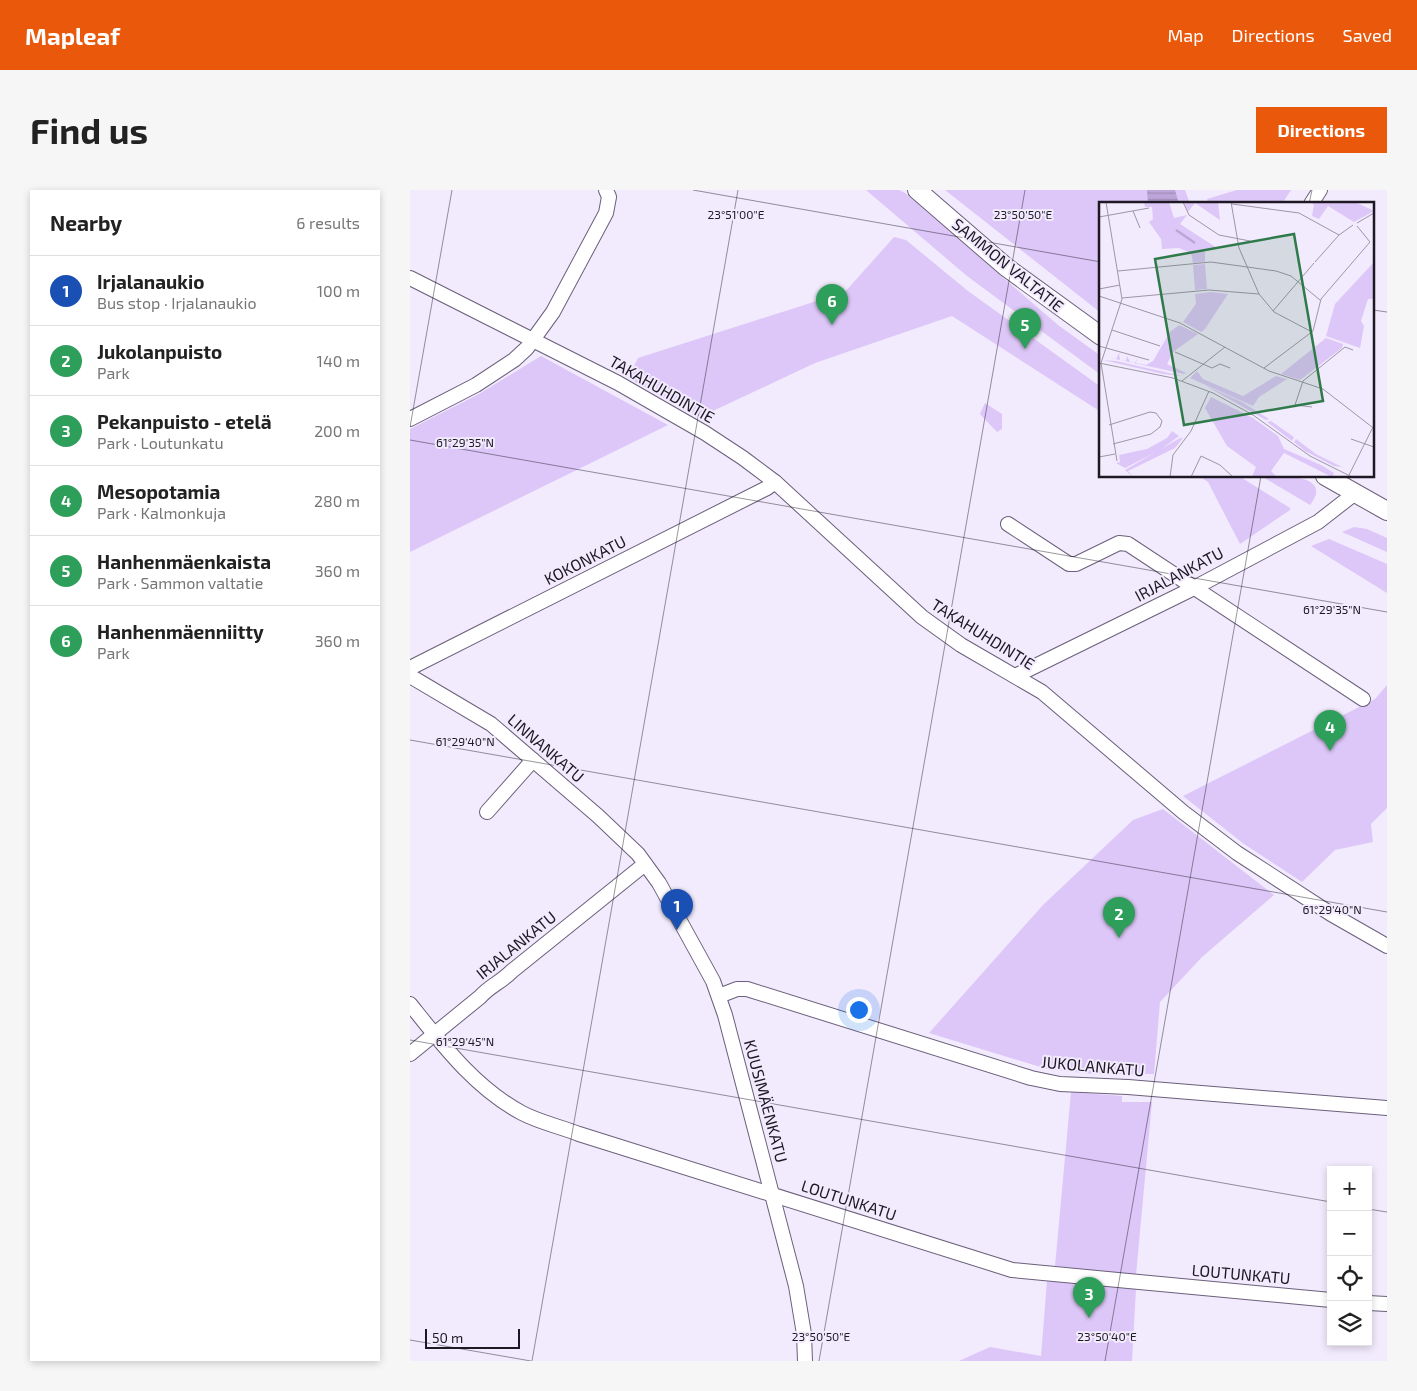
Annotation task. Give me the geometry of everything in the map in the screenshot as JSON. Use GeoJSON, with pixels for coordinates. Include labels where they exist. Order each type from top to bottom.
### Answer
{"type":"FeatureCollection","features":[{"type":"Feature","properties":{"kind":"main road","name":"SAMMON VALTATIE"},"geometry":{"type":"LineString","coordinates":[[917,190],[1006,267],[1099,335]]}},
{"type":"Feature","properties":{"kind":"main road"},"geometry":{"type":"LineString","coordinates":[[1328,478],[1387,511]]}},
{"type":"Feature","properties":{"kind":"street"},"geometry":{"type":"LineString","coordinates":[[1312,202],[1320,190]]}},
{"type":"Feature","properties":{"kind":"street"},"geometry":{"type":"LineString","coordinates":[[410,419],[476,385],[514,360],[534,340],[553,312],[603,220],[608,208],[607,193]]}},
{"type":"Feature","properties":{"kind":"street","name":"TAKAHUHDINTIE"},"geometry":{"type":"LineString","coordinates":[[410,278],[534,340],[667,410],[711,437],[775,482],[907,606],[960,644],[1042,692],[1183,812],[1237,853],[1324,910],[1387,946]]}},
{"type":"Feature","properties":{"kind":"street","name":"KOKONKATU"},"geometry":{"type":"LineString","coordinates":[[410,668],[767,488],[775,482]]}},
{"type":"Feature","properties":{"kind":"street","name":"IRJALANKATU"},"geometry":{"type":"LineString","coordinates":[[1015,676],[1194,588],[1318,522],[1354,494]]}},
{"type":"Feature","properties":{"kind":"street"},"geometry":{"type":"LineString","coordinates":[[1008,524],[1069,564],[1076,564],[1119,543],[1128,544],[1363,699]]}},
{"type":"Feature","properties":{"kind":"street","name":"LINNANKATU"},"geometry":{"type":"LineString","coordinates":[[410,676],[491,724],[629,845],[646,864],[673,909],[719,996]]}},
{"type":"Feature","properties":{"kind":"street"},"geometry":{"type":"LineString","coordinates":[[487,812],[533,760]]}},
{"type":"Feature","properties":{"kind":"street","name":"IRJALANKATU"},"geometry":{"type":"LineString","coordinates":[[410,1054],[480,998],[489,988],[502,982],[512,971],[646,864]]}},
{"type":"Feature","properties":{"kind":"street","name":"JUKOLANKATU"},"geometry":{"type":"LineString","coordinates":[[719,996],[737,989],[747,989],[1031,1078],[1060,1084],[1128,1087],[1387,1108]]}},
{"type":"Feature","properties":{"kind":"street","name":"KUUSIMÄENKATU"},"geometry":{"type":"LineString","coordinates":[[719,996],[802,1312],[805,1361]]}},
{"type":"Feature","properties":{"kind":"street","name":"LOUTUNKATU"},"geometry":{"type":"LineString","coordinates":[[410,1004],[476,1080],[522,1113],[579,1134],[1012,1270],[1327,1300]]}},
{"type":"Feature","properties":{"kind":"street"},"geometry":{"type":"LineString","coordinates":[[1372,1303],[1387,1304]]}},
{"type":"Feature","properties":{"kind":"shaded area"},"geometry":{"type":"Polygon","coordinates":[[[866,190],[899,190],[905,193],[1058,325],[1099,355],[1099,374],[967,276],[866,190]]]}},
{"type":"Feature","properties":{"kind":"shaded area"},"geometry":{"type":"Polygon","coordinates":[[[945,190],[1185,190],[1189,202],[1099,202],[1099,311],[945,190]]]}},
{"type":"Feature","properties":{"kind":"shaded area"},"geometry":{"type":"Polygon","coordinates":[[[1147,190],[1175,190],[1178,202],[1148,202],[1147,190]]]}},
{"type":"Feature","properties":{"kind":"shaded area"},"geometry":{"type":"Polygon","coordinates":[[[1237,190],[1291,190],[1283,202],[1208,202],[1207,199],[1237,190]]]}},
{"type":"Feature","properties":{"kind":"shaded area"},"geometry":{"type":"Polygon","coordinates":[[[894,237],[906,240],[968,291],[1099,386],[1099,411],[952,316],[815,363],[700,417],[628,378],[638,358],[845,292],[894,237]]]}},
{"type":"Feature","properties":{"kind":"shaded area"},"geometry":{"type":"Polygon","coordinates":[[[541,356],[668,425],[410,552],[410,429],[479,394],[541,356]]]}},
{"type":"Feature","properties":{"kind":"shaded area"},"geometry":{"type":"Polygon","coordinates":[[[985,403],[1002,414],[1002,429],[997,432],[980,414],[985,403]]]}},
{"type":"Feature","properties":{"kind":"shaded area"},"geometry":{"type":"Polygon","coordinates":[[[1202,478],[1242,478],[1290,508],[1290,510],[1240,544],[1208,482],[1202,478]]]}},
{"type":"Feature","properties":{"kind":"shaded area"},"geometry":{"type":"Polygon","coordinates":[[[1264,478],[1301,478],[1310,482],[1315,487],[1316,495],[1310,505],[1264,478]]]}},
{"type":"Feature","properties":{"kind":"shaded area"},"geometry":{"type":"Polygon","coordinates":[[[1354,527],[1367,529],[1387,538],[1387,552],[1342,532],[1354,527]]]}},
{"type":"Feature","properties":{"kind":"shaded area"},"geometry":{"type":"Polygon","coordinates":[[[1329,539],[1387,564],[1387,593],[1311,546],[1329,539]]]}},
{"type":"Feature","properties":{"kind":"shaded area"},"geometry":{"type":"Polygon","coordinates":[[[1387,685],[1387,808],[1371,824],[1373,842],[1335,850],[1302,882],[1244,844],[1183,796],[1375,699],[1387,685]]]}},
{"type":"Feature","properties":{"kind":"shaded area"},"geometry":{"type":"Polygon","coordinates":[[[1163,809],[1274,895],[1202,957],[1160,1002],[1154,1074],[1093,1074],[1047,1069],[929,1033],[1043,905],[1133,820],[1163,809]]]}},
{"type":"Feature","properties":{"kind":"shaded area"},"geometry":{"type":"Polygon","coordinates":[[[1071,1092],[1122,1096],[1122,1102],[1152,1102],[1136,1275],[1055,1266],[1071,1092]]]}},
{"type":"Feature","properties":{"kind":"shaded area"},"geometry":{"type":"Polygon","coordinates":[[[1047,1281],[1136,1289],[1132,1361],[959,1361],[990,1347],[1041,1356],[1047,1281]]]}},
{"type":"Feature","properties":{"kind":"place","name":"Hanhenmäenniitty"},"geometry":{"type":"Point","coordinates":[832,325]}},
{"type":"Feature","properties":{"kind":"place","name":"Hanhenmäenkaista"},"geometry":{"type":"Point","coordinates":[1025,349]}},
{"type":"Feature","properties":{"kind":"place","name":"Mesopotamia"},"geometry":{"type":"Point","coordinates":[1330,751]}},
{"type":"Feature","properties":{"kind":"place","name":"Irjalanaukio"},"geometry":{"type":"Point","coordinates":[677,930]}},
{"type":"Feature","properties":{"kind":"place","name":"Jukolanpuisto"},"geometry":{"type":"Point","coordinates":[1119,938]}},
{"type":"Feature","properties":{"kind":"place","name":"Pekanpuisto - etelä"},"geometry":{"type":"Point","coordinates":[1089,1318]}}]}
